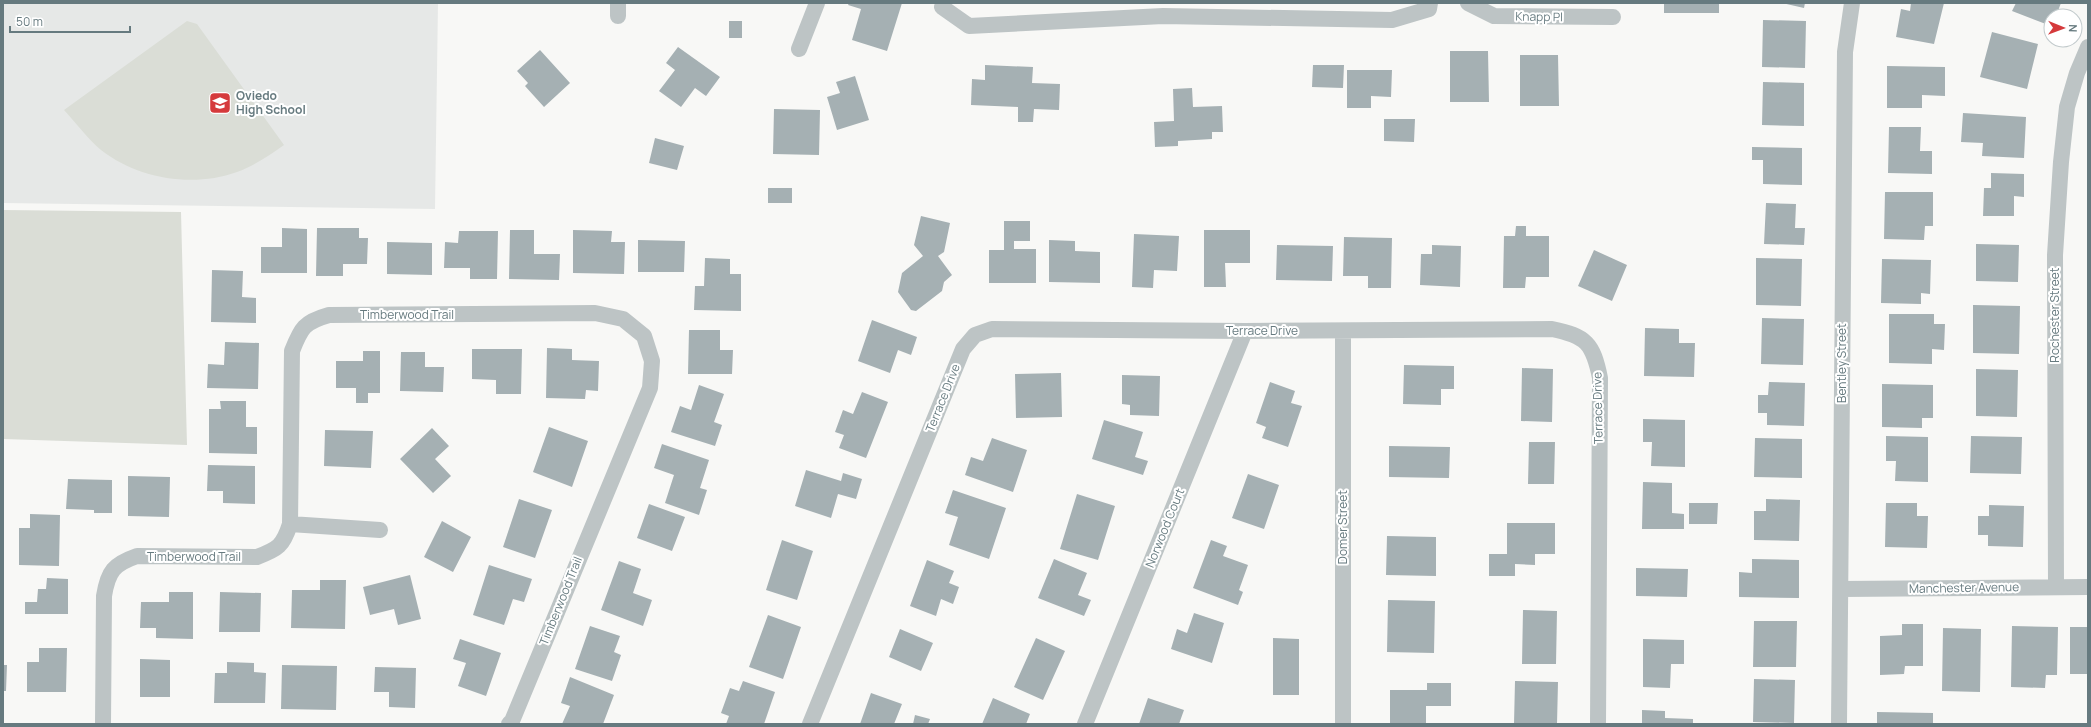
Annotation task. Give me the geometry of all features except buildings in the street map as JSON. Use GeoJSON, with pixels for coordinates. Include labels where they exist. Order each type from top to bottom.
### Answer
{"type":"FeatureCollection","features":[{"type":"Feature","properties":{"kind":"street"},"geometry":{"type":"LineString","coordinates":[[799,50],[817,3]]}},
{"type":"Feature","properties":{"kind":"street"},"geometry":{"type":"LineString","coordinates":[[942,7],[969,26],[1163,16],[1392,20],[1429,9],[1430,3]]}},
{"type":"Feature","properties":{"kind":"street","name":"Knapp Pl"},"geometry":{"type":"LineString","coordinates":[[1468,3],[1494,16],[1613,17]]}},
{"type":"Feature","properties":{"kind":"street","name":"Bentley Street"},"geometry":{"type":"LineString","coordinates":[[1839,724],[1845,52],[1852,3]]}},
{"type":"Feature","properties":{"kind":"street","name":"Rochester Street"},"geometry":{"type":"LineString","coordinates":[[2056,587],[2056,240],[2061,162],[2067,107],[2077,73],[2088,47]]}},
{"type":"Feature","properties":{"kind":"street","name":"Timberwood Trail"},"geometry":{"type":"LineString","coordinates":[[103,724],[104,596],[107,578],[121,561],[137,556],[257,557],[275,550],[284,541],[290,524],[292,351],[299,332],[313,319],[329,315],[595,313],[623,319],[644,336],[652,361],[650,388],[512,721],[509,724]]}},
{"type":"Feature","properties":{"kind":"street","name":"Terrace Drive"},"geometry":{"type":"LineString","coordinates":[[810,724],[963,349],[975,335],[992,329],[1342,331],[1552,329],[1572,333],[1587,343],[1595,357],[1600,378],[1598,724]]}},
{"type":"Feature","properties":{"kind":"street","name":"Norwood Court"},"geometry":{"type":"LineString","coordinates":[[1085,724],[1245,331]]}},
{"type":"Feature","properties":{"kind":"street","name":"Domer Street"},"geometry":{"type":"LineString","coordinates":[[1342,331],[1343,724]]}},
{"type":"Feature","properties":{"kind":"street"},"geometry":{"type":"LineString","coordinates":[[290,524],[380,530]]}},
{"type":"Feature","properties":{"kind":"street","name":"Manchester Avenue"},"geometry":{"type":"LineString","coordinates":[[1841,589],[2088,587]]}},
{"type":"Feature","properties":{"kind":"shaded area","name":"Oviedo High School"},"geometry":{"type":"Polygon","coordinates":[[[3,3],[438,3],[435,209],[3,203],[3,3]]]}},
{"type":"Feature","properties":{"kind":"shaded area"},"geometry":{"type":"Polygon","coordinates":[[[187,21],[197,24],[284,145],[250,167],[220,177],[184,180],[166,178],[132,168],[101,150],[64,110],[187,21]]]}},
{"type":"Feature","properties":{"kind":"shaded area"},"geometry":{"type":"Polygon","coordinates":[[[3,210],[181,212],[187,445],[3,439],[3,210]]]}},
{"type":"Feature","properties":{"kind":"place","name":"Oviedo High School"},"geometry":{"type":"Point","coordinates":[220,103]}}]}
